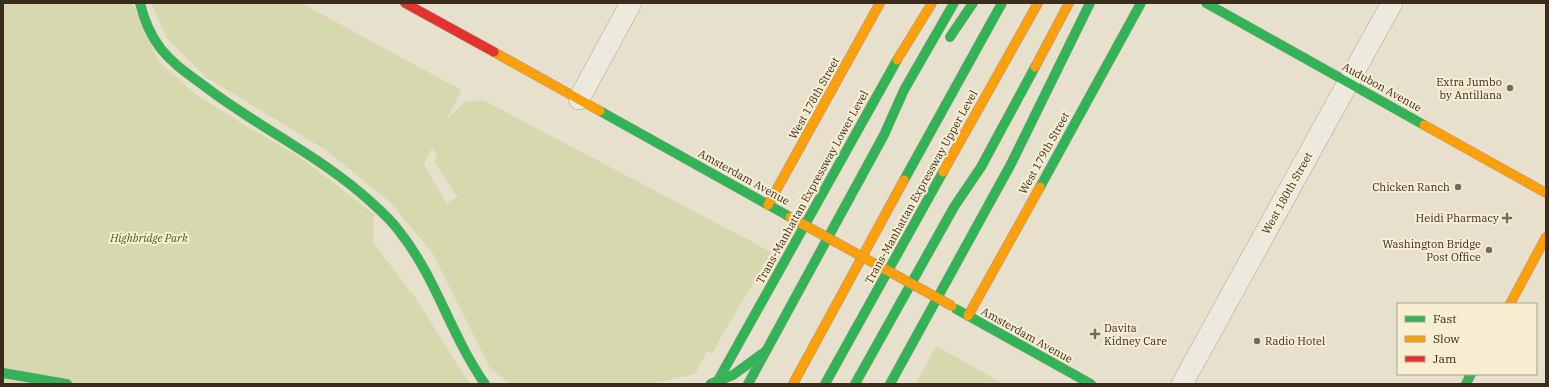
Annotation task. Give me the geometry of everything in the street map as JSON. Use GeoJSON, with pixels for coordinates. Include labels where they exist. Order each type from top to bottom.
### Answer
{"type":"FeatureCollection","features":[{"type":"Feature","properties":{"kind":"main road"},"geometry":{"type":"LineString","coordinates":[[140,3],[149,30],[161,49],[173,62],[217,96],[332,170],[371,202],[399,230],[421,263],[473,367],[485,384]]}},
{"type":"Feature","properties":{"kind":"main road","name":"Amsterdam Avenue"},"geometry":{"type":"LineString","coordinates":[[405,3],[790,217],[873,266],[952,306],[1091,384]]}},
{"type":"Feature","properties":{"kind":"main road","name":"West 178th Street"},"geometry":{"type":"LineString","coordinates":[[768,205],[880,3]]}},
{"type":"Feature","properties":{"kind":"main road","name":"Trans-Manhattan Expressway Lower Level"},"geometry":{"type":"LineString","coordinates":[[716,384],[890,72],[932,3]]}},
{"type":"Feature","properties":{"kind":"main road"},"geometry":{"type":"LineString","coordinates":[[748,384],[884,135],[904,90],[954,3]]}},
{"type":"Feature","properties":{"kind":"main road"},"geometry":{"type":"LineString","coordinates":[[946,43],[973,3]]}},
{"type":"Feature","properties":{"kind":"main road","name":"Trans-Manhattan Expressway Upper Level"},"geometry":{"type":"LineString","coordinates":[[793,384],[1002,3]]}},
{"type":"Feature","properties":{"kind":"main road","name":"Trans-Manhattan Expressway Upper Level"},"geometry":{"type":"LineString","coordinates":[[822,381],[1038,3]]}},
{"type":"Feature","properties":{"kind":"main road"},"geometry":{"type":"LineString","coordinates":[[1037,24],[1045,3]]}},
{"type":"Feature","properties":{"kind":"main road"},"geometry":{"type":"LineString","coordinates":[[855,384],[954,207],[981,167],[1069,3]]}},
{"type":"Feature","properties":{"kind":"main road"},"geometry":{"type":"LineString","coordinates":[[890,384],[1011,164],[1090,3]]}},
{"type":"Feature","properties":{"kind":"main road","name":"West 179th Street"},"geometry":{"type":"LineString","coordinates":[[968,316],[1141,3]]}},
{"type":"Feature","properties":{"kind":"main road","name":"Audubon Avenue"},"geometry":{"type":"LineString","coordinates":[[1206,3],[1546,193]]}},
{"type":"Feature","properties":{"kind":"main road"},"geometry":{"type":"LineString","coordinates":[[884,135],[912,96]]}},
{"type":"Feature","properties":{"kind":"main road"},"geometry":{"type":"LineString","coordinates":[[954,207],[970,167]]}},
{"type":"Feature","properties":{"kind":"main road"},"geometry":{"type":"LineString","coordinates":[[1511,303],[1546,238]]}},
{"type":"Feature","properties":{"kind":"main road"},"geometry":{"type":"LineString","coordinates":[[801,384],[818,354],[826,344]]}},
{"type":"Feature","properties":{"kind":"main road"},"geometry":{"type":"LineString","coordinates":[[710,384],[728,378],[766,351]]}},
{"type":"Feature","properties":{"kind":"main road"},"geometry":{"type":"LineString","coordinates":[[822,381],[829,359]]}},
{"type":"Feature","properties":{"kind":"main road"},"geometry":{"type":"LineString","coordinates":[[3,373],[68,384]]}},
{"type":"Feature","properties":{"kind":"main road"},"geometry":{"type":"LineString","coordinates":[[1466,384],[1470,375]]}},
{"type":"Feature","properties":{"kind":"street"},"geometry":{"type":"LineString","coordinates":[[579,99],[631,3]]}},
{"type":"Feature","properties":{"kind":"street","name":"West 180th Street"},"geometry":{"type":"LineString","coordinates":[[1182,384],[1392,3]]}},
{"type":"Feature","properties":{"kind":"green space","name":"Highbridge Park"},"geometry":{"type":"Polygon","coordinates":[[[3,3],[132,3],[159,62],[193,92],[241,123],[301,158],[374,214],[373,242],[416,299],[470,384],[3,384],[3,3]]]}},
{"type":"Feature","properties":{"kind":"green space"},"geometry":{"type":"Polygon","coordinates":[[[151,3],[301,3],[461,90],[447,119],[465,102],[483,100],[771,252],[712,353],[707,351],[695,374],[650,384],[510,384],[490,368],[433,254],[390,202],[327,151],[206,77],[166,37],[151,3]],[[432,148],[424,164],[447,204],[457,196],[434,162],[438,157],[432,148]]]}},
{"type":"Feature","properties":{"kind":"green space"},"geometry":{"type":"Polygon","coordinates":[[[936,346],[1004,384],[916,384],[936,346]]]}},
{"type":"Feature","properties":{"kind":"traffic: fast"},"geometry":{"type":"LineString","coordinates":[[140,3],[146,22],[154,39],[161,49],[186,73],[245,115],[332,171],[372,203],[393,224],[412,249],[434,287],[462,346],[485,384]]}},
{"type":"Feature","properties":{"kind":"traffic: fast"},"geometry":{"type":"LineString","coordinates":[[748,384],[884,135],[904,90],[954,3]]}},
{"type":"Feature","properties":{"kind":"traffic: fast"},"geometry":{"type":"LineString","coordinates":[[950,37],[973,3]]}},
{"type":"Feature","properties":{"kind":"traffic: fast"},"geometry":{"type":"LineString","coordinates":[[904,180],[1002,3]]}},
{"type":"Feature","properties":{"kind":"traffic: fast"},"geometry":{"type":"LineString","coordinates":[[890,384],[1011,164],[1090,3]]}},
{"type":"Feature","properties":{"kind":"traffic: fast"},"geometry":{"type":"LineString","coordinates":[[1040,187],[1141,3]]}},
{"type":"Feature","properties":{"kind":"traffic: fast"},"geometry":{"type":"LineString","coordinates":[[1206,3],[1424,125]]}},
{"type":"Feature","properties":{"kind":"traffic: fast"},"geometry":{"type":"LineString","coordinates":[[716,384],[897,60]]}},
{"type":"Feature","properties":{"kind":"traffic: fast"},"geometry":{"type":"LineString","coordinates":[[855,384],[954,207],[981,167],[1035,67]]}},
{"type":"Feature","properties":{"kind":"traffic: fast"},"geometry":{"type":"LineString","coordinates":[[600,111],[790,217]]}},
{"type":"Feature","properties":{"kind":"traffic: fast"},"geometry":{"type":"LineString","coordinates":[[825,384],[943,172]]}},
{"type":"Feature","properties":{"kind":"traffic: fast"},"geometry":{"type":"LineString","coordinates":[[956,309],[1091,384]]}},
{"type":"Feature","properties":{"kind":"traffic: fast"},"geometry":{"type":"LineString","coordinates":[[710,384],[733,375],[766,351]]}},
{"type":"Feature","properties":{"kind":"traffic: fast"},"geometry":{"type":"LineString","coordinates":[[3,373],[67,384]]}},
{"type":"Feature","properties":{"kind":"traffic: fast"},"geometry":{"type":"LineString","coordinates":[[1466,384],[1470,375]]}},
{"type":"Feature","properties":{"kind":"traffic: slow"},"geometry":{"type":"LineString","coordinates":[[768,205],[880,3]]}},
{"type":"Feature","properties":{"kind":"traffic: slow"},"geometry":{"type":"LineString","coordinates":[[897,60],[932,3]]}},
{"type":"Feature","properties":{"kind":"traffic: slow"},"geometry":{"type":"LineString","coordinates":[[943,172],[1038,3]]}},
{"type":"Feature","properties":{"kind":"traffic: slow"},"geometry":{"type":"LineString","coordinates":[[1035,67],[1069,3]]}},
{"type":"Feature","properties":{"kind":"traffic: slow"},"geometry":{"type":"LineString","coordinates":[[494,52],[600,111]]}},
{"type":"Feature","properties":{"kind":"traffic: slow"},"geometry":{"type":"LineString","coordinates":[[1424,125],[1546,193]]}},
{"type":"Feature","properties":{"kind":"traffic: slow"},"geometry":{"type":"LineString","coordinates":[[793,384],[904,180]]}},
{"type":"Feature","properties":{"kind":"traffic: slow"},"geometry":{"type":"LineString","coordinates":[[968,316],[1040,187]]}},
{"type":"Feature","properties":{"kind":"traffic: slow"},"geometry":{"type":"LineString","coordinates":[[790,217],[952,306]]}},
{"type":"Feature","properties":{"kind":"traffic: slow"},"geometry":{"type":"LineString","coordinates":[[1511,303],[1546,237]]}},
{"type":"Feature","properties":{"kind":"traffic: jam"},"geometry":{"type":"LineString","coordinates":[[405,3],[494,52]]}},
{"type":"Feature","properties":{"kind":"place","name":"Extra Jumbo by Antillana"},"geometry":{"type":"Point","coordinates":[1510,88]}},
{"type":"Feature","properties":{"kind":"place","name":"Chicken Ranch"},"geometry":{"type":"Point","coordinates":[1458,187]}},
{"type":"Feature","properties":{"kind":"place","name":"Heidi Pharmacy"},"geometry":{"type":"Point","coordinates":[1507,218]}},
{"type":"Feature","properties":{"kind":"place","name":"Washington Bridge Post Office"},"geometry":{"type":"Point","coordinates":[1489,250]}},
{"type":"Feature","properties":{"kind":"place","name":"Davita Kidney Care"},"geometry":{"type":"Point","coordinates":[1095,334]}},
{"type":"Feature","properties":{"kind":"place","name":"Radio Hotel"},"geometry":{"type":"Point","coordinates":[1257,341]}}]}
